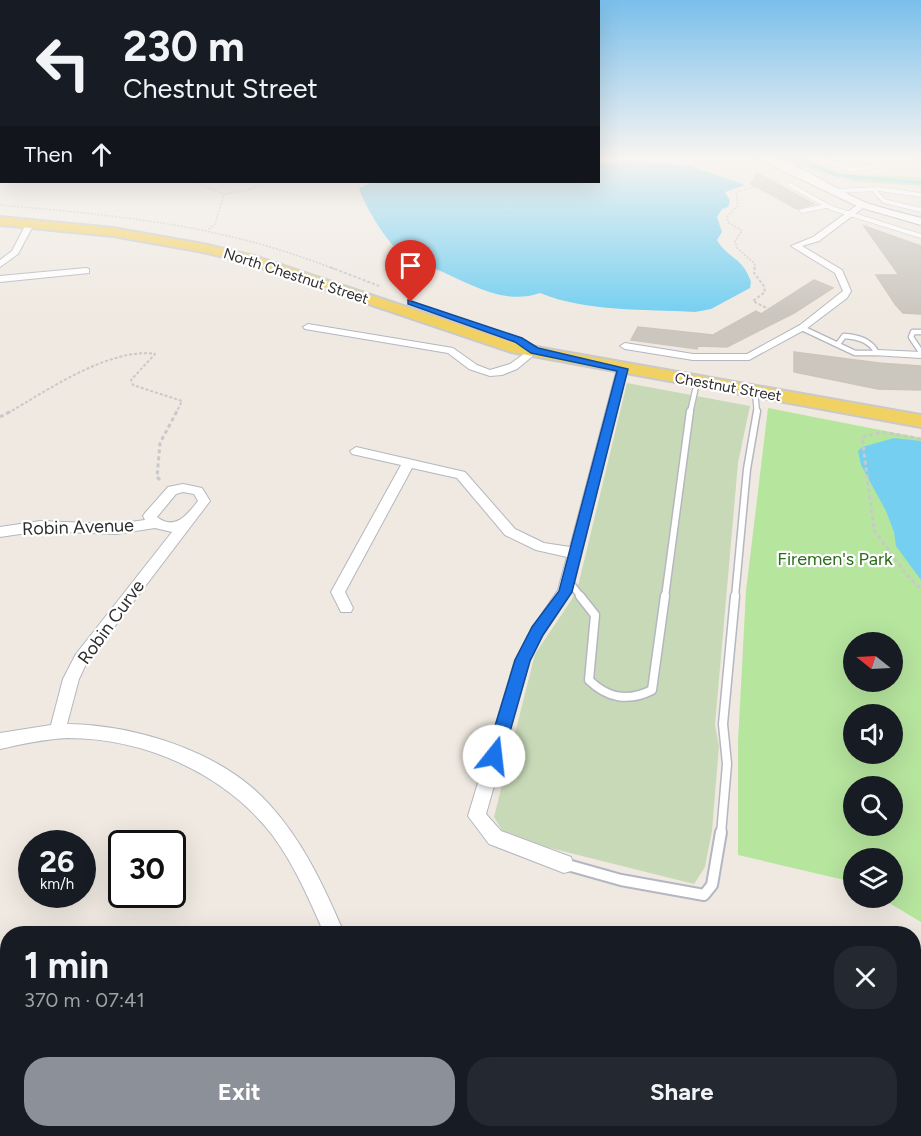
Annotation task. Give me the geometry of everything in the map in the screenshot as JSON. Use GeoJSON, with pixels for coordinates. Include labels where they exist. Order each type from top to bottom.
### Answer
{"type":"FeatureCollection","features":[{"type":"Feature","properties":{"kind":"main road","name":"North Chestnut Street"},"geometry":{"type":"LineString","coordinates":[[0,214],[157,231],[265,254],[518,340],[535,351]]}},
{"type":"Feature","properties":{"kind":"main road","name":"North Chestnut Street"},"geometry":{"type":"LineString","coordinates":[[0,221],[158,238],[249,259],[482,339],[511,348],[535,351]]}},
{"type":"Feature","properties":{"kind":"main road","name":"Chestnut Street"},"geometry":{"type":"LineString","coordinates":[[535,351],[622,369],[921,421]]}},
{"type":"Feature","properties":{"kind":"street"},"geometry":{"type":"LineString","coordinates":[[625,346],[693,357],[749,357],[802,328],[844,296],[847,291],[840,272],[795,246],[816,239],[828,228],[858,209]]}},
{"type":"Feature","properties":{"kind":"street"},"geometry":{"type":"LineString","coordinates":[[877,209],[921,222]]}},
{"type":"Feature","properties":{"kind":"street"},"geometry":{"type":"LineString","coordinates":[[0,264],[15,252],[30,224]]}},
{"type":"Feature","properties":{"kind":"street"},"geometry":{"type":"LineString","coordinates":[[0,279],[86,271]]}},
{"type":"Feature","properties":{"kind":"street"},"geometry":{"type":"LineString","coordinates":[[308,327],[450,350],[460,354],[475,368],[490,373],[510,370],[535,351]]}},
{"type":"Feature","properties":{"kind":"street"},"geometry":{"type":"LineString","coordinates":[[877,353],[921,354]]}},
{"type":"Feature","properties":{"kind":"street"},"geometry":{"type":"LineString","coordinates":[[564,864],[495,838],[477,816],[523,660],[538,631],[565,592],[622,369]]}},
{"type":"Feature","properties":{"kind":"street"},"geometry":{"type":"LineString","coordinates":[[356,451],[461,475],[510,532],[541,547],[574,553]]}},
{"type":"Feature","properties":{"kind":"street"},"geometry":{"type":"LineString","coordinates":[[346,608],[338,592],[409,462]]}},
{"type":"Feature","properties":{"kind":"street","name":"Robin Curve"},"geometry":{"type":"LineString","coordinates":[[57,732],[71,679],[81,659],[204,501],[198,491],[183,488],[172,490],[149,516],[156,524]]}},
{"type":"Feature","properties":{"kind":"street"},"geometry":{"type":"LineString","coordinates":[[156,524],[168,527],[186,523]]}},
{"type":"Feature","properties":{"kind":"street","name":"Robin Avenue"},"geometry":{"type":"LineString","coordinates":[[0,532],[40,526],[116,529],[156,524]]}},
{"type":"Feature","properties":{"kind":"street"},"geometry":{"type":"LineString","coordinates":[[0,741],[57,732],[114,736],[161,747],[201,765],[236,786],[264,810],[278,827],[310,879],[331,926]]}},
{"type":"Feature","properties":{"kind":"lane"},"geometry":{"type":"LineString","coordinates":[[802,211],[812,209]]}},
{"type":"Feature","properties":{"kind":"lane"},"geometry":{"type":"LineString","coordinates":[[834,209],[921,236]]}},
{"type":"Feature","properties":{"kind":"lane"},"geometry":{"type":"LineString","coordinates":[[802,328],[855,353],[877,353],[874,345],[860,337],[844,336],[838,344]]}},
{"type":"Feature","properties":{"kind":"lane"},"geometry":{"type":"LineString","coordinates":[[921,332],[913,332],[911,337],[921,354]]}},
{"type":"Feature","properties":{"kind":"lane"},"geometry":{"type":"LineString","coordinates":[[568,580],[595,615],[589,680],[596,689],[617,698],[639,699],[652,690],[691,402],[697,382]]}},
{"type":"Feature","properties":{"kind":"lane"},"geometry":{"type":"LineString","coordinates":[[564,864],[682,893],[704,895],[712,885],[726,801],[728,748],[723,724],[747,469],[759,406],[755,392]]}},
{"type":"Feature","properties":{"kind":"path"},"geometry":{"type":"LineString","coordinates":[[208,230],[215,224],[219,209]]}},
{"type":"Feature","properties":{"kind":"path"},"geometry":{"type":"LineString","coordinates":[[734,209],[727,217],[728,222],[742,231],[735,241],[737,248],[755,264],[754,273],[764,285],[765,292],[753,301],[784,317]]}},
{"type":"Feature","properties":{"kind":"path"},"geometry":{"type":"LineString","coordinates":[[0,417],[88,370],[139,350],[152,352],[155,354],[153,358],[134,374],[131,380],[133,385],[182,401],[160,443],[157,477],[160,480]]}},
{"type":"Feature","properties":{"kind":"path"},"geometry":{"type":"LineString","coordinates":[[921,439],[878,432],[868,433],[862,438],[874,530],[901,567],[921,589]]}},
{"type":"Feature","properties":{"kind":"green space"},"geometry":{"type":"Polygon","coordinates":[[[627,383],[750,406],[738,463],[715,725],[719,746],[712,831],[705,867],[694,884],[506,837],[494,817],[535,654],[572,599],[579,582],[627,383]]]}},
{"type":"Feature","properties":{"kind":"green space","name":"Firemen's Park"},"geometry":{"type":"Polygon","coordinates":[[[768,408],[921,438],[921,922],[897,908],[903,908],[903,848],[843,848],[843,880],[738,855],[738,742],[746,591],[768,408]]]}},
{"type":"Feature","properties":{"kind":"water"},"geometry":{"type":"Polygon","coordinates":[[[369,209],[722,209],[717,217],[722,232],[717,240],[725,251],[744,267],[751,282],[750,288],[711,309],[695,312],[596,307],[540,293],[513,297],[500,295],[414,261],[402,254],[369,209]]]}},
{"type":"Feature","properties":{"kind":"water"},"geometry":{"type":"Polygon","coordinates":[[[894,438],[921,441],[921,580],[896,546],[894,532],[886,511],[861,465],[858,451],[862,447],[894,438]]]}},
{"type":"Feature","properties":{"kind":"building"},"geometry":{"type":"Polygon","coordinates":[[[864,226],[921,246],[921,314],[903,313],[876,275],[899,275],[864,226]]]}},
{"type":"Feature","properties":{"kind":"building"},"geometry":{"type":"Polygon","coordinates":[[[814,280],[833,288],[794,313],[727,347],[698,346],[697,349],[631,340],[638,327],[713,335],[756,311],[761,314],[814,280]]]}},
{"type":"Feature","properties":{"kind":"building"},"geometry":{"type":"Polygon","coordinates":[[[794,352],[921,366],[921,390],[878,389],[794,372],[794,352]]]}},
{"type":"Feature","properties":{"kind":"route"},"geometry":{"type":"LineString","coordinates":[[411,302],[518,340],[535,351],[622,369],[565,592],[538,631],[523,660],[494,756]]}}]}
